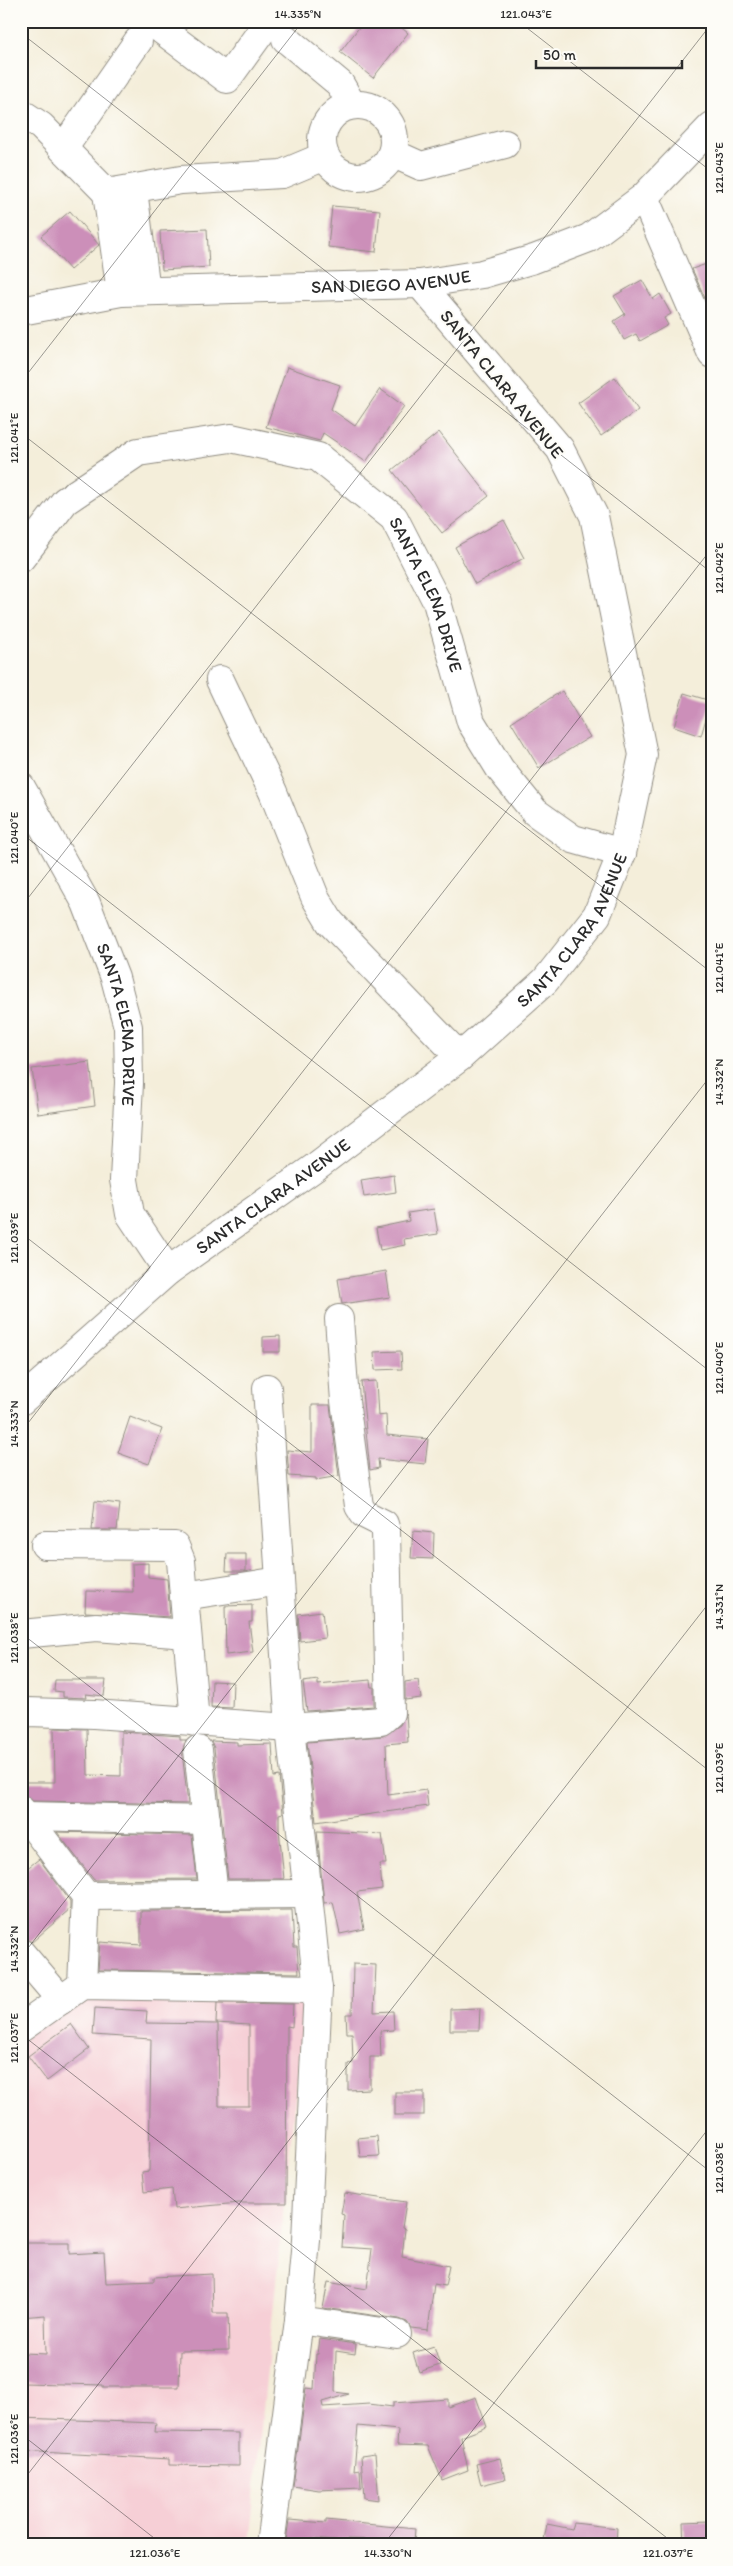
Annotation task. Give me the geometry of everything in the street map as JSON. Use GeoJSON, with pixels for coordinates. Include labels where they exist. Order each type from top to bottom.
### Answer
{"type":"FeatureCollection","features":[{"type":"Feature","properties":{"kind":"street"},"geometry":{"type":"LineString","coordinates":[[63,149],[144,31],[228,79],[277,30],[340,84],[352,105]]}},
{"type":"Feature","properties":{"kind":"street"},"geometry":{"type":"LineString","coordinates":[[352,105],[365,105],[376,110],[386,118],[392,129],[394,141],[392,153],[386,164],[376,172],[359,176],[342,173],[332,166],[325,156],[323,134],[326,124],[333,115],[352,105]]}},
{"type":"Feature","properties":{"kind":"street"},"geometry":{"type":"LineString","coordinates":[[21,113],[41,126],[63,149],[120,192],[134,291]]}},
{"type":"Feature","properties":{"kind":"street","name":"SAN DIEGO AVENUE"},"geometry":{"type":"LineString","coordinates":[[21,311],[134,291],[420,284],[482,274],[534,259],[589,238],[644,197],[709,137]]}},
{"type":"Feature","properties":{"kind":"street"},"geometry":{"type":"LineString","coordinates":[[392,153],[421,166],[505,144]]}},
{"type":"Feature","properties":{"kind":"street"},"geometry":{"type":"LineString","coordinates":[[120,192],[181,180],[282,174],[325,156]]}},
{"type":"Feature","properties":{"kind":"street"},"geometry":{"type":"LineString","coordinates":[[644,197],[712,354]]}},
{"type":"Feature","properties":{"kind":"street","name":"SANTA CLARA AVENUE"},"geometry":{"type":"LineString","coordinates":[[21,1401],[168,1271],[314,1168],[460,1057],[545,981],[596,915],[622,853],[643,755],[594,516],[560,449],[420,284]]}},
{"type":"Feature","properties":{"kind":"street","name":"SANTA ELENA DRIVE"},"geometry":{"type":"LineString","coordinates":[[21,558],[65,501],[138,452],[231,438],[318,457],[394,518],[436,602],[472,722],[500,769],[535,812],[574,839],[622,853]]}},
{"type":"Feature","properties":{"kind":"street"},"geometry":{"type":"LineString","coordinates":[[220,680],[273,792],[315,897],[330,922],[460,1057]]}},
{"type":"Feature","properties":{"kind":"street","name":"SANTA ELENA DRIVE"},"geometry":{"type":"LineString","coordinates":[[21,787],[86,904],[115,978],[128,1027],[129,1083],[124,1180],[130,1214],[168,1271]]}},
{"type":"Feature","properties":{"kind":"street"},"geometry":{"type":"LineString","coordinates":[[21,1715],[27,1712],[94,1714],[290,1728],[381,1721],[390,1713],[386,1531],[384,1524],[376,1518],[364,1514],[359,1506],[345,1401],[339,1319]]}},
{"type":"Feature","properties":{"kind":"street"},"geometry":{"type":"LineString","coordinates":[[266,1388],[290,1728],[318,1989],[306,2240],[299,2320],[270,2545],[274,2545]]}},
{"type":"Feature","properties":{"kind":"street"},"geometry":{"type":"LineString","coordinates":[[45,1545],[176,1546],[181,1561],[194,1722]]}},
{"type":"Feature","properties":{"kind":"street"},"geometry":{"type":"LineString","coordinates":[[184,1596],[280,1581]]}},
{"type":"Feature","properties":{"kind":"street"},"geometry":{"type":"LineString","coordinates":[[21,1634],[96,1627],[187,1634]]}},
{"type":"Feature","properties":{"kind":"street"},"geometry":{"type":"LineString","coordinates":[[198,1750],[214,1895]]}},
{"type":"Feature","properties":{"kind":"street"},"geometry":{"type":"LineString","coordinates":[[23,1813],[206,1820]]}},
{"type":"Feature","properties":{"kind":"street"},"geometry":{"type":"LineString","coordinates":[[23,1813],[86,1896],[72,1992]]}},
{"type":"Feature","properties":{"kind":"street"},"geometry":{"type":"LineString","coordinates":[[86,1896],[308,1894]]}},
{"type":"Feature","properties":{"kind":"street"},"geometry":{"type":"LineString","coordinates":[[21,1953],[72,1992]]}},
{"type":"Feature","properties":{"kind":"street"},"geometry":{"type":"LineString","coordinates":[[21,2028],[72,1992],[318,1989]]}},
{"type":"Feature","properties":{"kind":"street"},"geometry":{"type":"LineString","coordinates":[[299,2320],[397,2334]]}},
{"type":"Feature","properties":{"kind":"shaded area"},"geometry":{"type":"Polygon","coordinates":[[[90,1991],[306,1991],[249,2545],[21,2545],[21,2040],[90,1991]]]}},
{"type":"Feature","properties":{"kind":"building"},"geometry":{"type":"Polygon","coordinates":[[[364,21],[393,21],[408,33],[373,78],[340,52],[364,21]]]}},
{"type":"Feature","properties":{"kind":"building"},"geometry":{"type":"Polygon","coordinates":[[[332,206],[380,210],[376,252],[328,247],[332,206]]]}},
{"type":"Feature","properties":{"kind":"building"},"geometry":{"type":"Polygon","coordinates":[[[70,211],[99,245],[70,270],[41,236],[70,211]]]}},
{"type":"Feature","properties":{"kind":"building"},"geometry":{"type":"Polygon","coordinates":[[[207,229],[209,267],[162,270],[160,231],[207,229]]]}},
{"type":"Feature","properties":{"kind":"building"},"geometry":{"type":"Polygon","coordinates":[[[712,262],[712,314],[692,269],[712,262]]]}},
{"type":"Feature","properties":{"kind":"building"},"geometry":{"type":"Polygon","coordinates":[[[642,280],[653,299],[660,294],[671,314],[664,318],[668,325],[640,341],[636,334],[624,340],[614,321],[625,314],[614,296],[642,280]]]}},
{"type":"Feature","properties":{"kind":"building"},"geometry":{"type":"Polygon","coordinates":[[[287,367],[340,385],[331,409],[355,426],[380,389],[404,406],[366,462],[323,433],[320,441],[266,427],[287,367]]]}},
{"type":"Feature","properties":{"kind":"building"},"geometry":{"type":"Polygon","coordinates":[[[615,377],[638,410],[601,436],[578,403],[615,377]]]}},
{"type":"Feature","properties":{"kind":"building"},"geometry":{"type":"Polygon","coordinates":[[[439,432],[489,496],[442,533],[392,470],[439,432]]]}},
{"type":"Feature","properties":{"kind":"building"},"geometry":{"type":"Polygon","coordinates":[[[504,520],[524,558],[475,584],[455,547],[504,520]]]}},
{"type":"Feature","properties":{"kind":"building"},"geometry":{"type":"Polygon","coordinates":[[[562,691],[590,737],[539,768],[511,722],[562,691]]]}},
{"type":"Feature","properties":{"kind":"building"},"geometry":{"type":"Polygon","coordinates":[[[684,693],[711,701],[701,736],[674,727],[684,693]]]}},
{"type":"Feature","properties":{"kind":"building"},"geometry":{"type":"Polygon","coordinates":[[[90,1062],[95,1106],[38,1114],[32,1069],[90,1062]]]}},
{"type":"Feature","properties":{"kind":"building"},"geometry":{"type":"Polygon","coordinates":[[[394,1175],[396,1192],[364,1197],[361,1180],[394,1175]]]}},
{"type":"Feature","properties":{"kind":"building"},"geometry":{"type":"Polygon","coordinates":[[[434,1209],[438,1234],[404,1239],[405,1245],[380,1250],[376,1228],[409,1221],[408,1213],[434,1209]]]}},
{"type":"Feature","properties":{"kind":"building"},"geometry":{"type":"Polygon","coordinates":[[[386,1271],[390,1297],[342,1304],[338,1279],[386,1271]]]}},
{"type":"Feature","properties":{"kind":"building"},"geometry":{"type":"Polygon","coordinates":[[[280,1336],[280,1352],[263,1352],[263,1337],[280,1336]]]}},
{"type":"Feature","properties":{"kind":"building"},"geometry":{"type":"Polygon","coordinates":[[[401,1351],[402,1369],[375,1370],[374,1352],[401,1351]]]}},
{"type":"Feature","properties":{"kind":"building"},"geometry":{"type":"Polygon","coordinates":[[[376,1381],[378,1416],[386,1415],[387,1435],[428,1439],[425,1464],[378,1459],[379,1468],[370,1470],[361,1382],[376,1381]]]}},
{"type":"Feature","properties":{"kind":"building"},"geometry":{"type":"Polygon","coordinates":[[[312,1405],[330,1405],[339,1476],[316,1480],[316,1478],[289,1476],[287,1450],[312,1452],[312,1405]]]}},
{"type":"Feature","properties":{"kind":"building"},"geometry":{"type":"Polygon","coordinates":[[[130,1417],[162,1429],[149,1464],[118,1453],[130,1417]]]}},
{"type":"Feature","properties":{"kind":"building"},"geometry":{"type":"Polygon","coordinates":[[[95,1501],[120,1504],[117,1530],[92,1530],[95,1501]]]}},
{"type":"Feature","properties":{"kind":"building"},"geometry":{"type":"Polygon","coordinates":[[[413,1531],[434,1533],[433,1559],[411,1558],[413,1531]]]}},
{"type":"Feature","properties":{"kind":"building"},"geometry":{"type":"Polygon","coordinates":[[[227,1554],[246,1554],[246,1571],[226,1571],[227,1554]]]}},
{"type":"Feature","properties":{"kind":"building"},"geometry":{"type":"Polygon","coordinates":[[[148,1563],[148,1577],[167,1579],[170,1617],[85,1612],[86,1591],[133,1592],[132,1564],[148,1563]]]}},
{"type":"Feature","properties":{"kind":"building"},"geometry":{"type":"Polygon","coordinates":[[[252,1605],[252,1622],[249,1622],[253,1652],[226,1655],[225,1606],[252,1605]]]}},
{"type":"Feature","properties":{"kind":"building"},"geometry":{"type":"Polygon","coordinates":[[[322,1611],[325,1638],[300,1641],[298,1614],[322,1611]]]}},
{"type":"Feature","properties":{"kind":"building"},"geometry":{"type":"Polygon","coordinates":[[[55,1680],[106,1680],[104,1696],[86,1694],[87,1698],[63,1697],[63,1692],[54,1691],[55,1680]]]}},
{"type":"Feature","properties":{"kind":"building"},"geometry":{"type":"Polygon","coordinates":[[[318,1680],[318,1685],[370,1680],[371,1687],[374,1687],[374,1706],[307,1711],[303,1682],[318,1680]]]}},
{"type":"Feature","properties":{"kind":"building"},"geometry":{"type":"Polygon","coordinates":[[[418,1680],[421,1698],[405,1700],[405,1682],[418,1680]]]}},
{"type":"Feature","properties":{"kind":"building"},"geometry":{"type":"Polygon","coordinates":[[[212,1681],[233,1682],[232,1708],[211,1707],[212,1681]]]}},
{"type":"Feature","properties":{"kind":"building"},"geometry":{"type":"Polygon","coordinates":[[[406,1713],[408,1742],[386,1744],[388,1795],[426,1790],[428,1806],[316,1822],[307,1742],[383,1736],[400,1725],[406,1713]]]}},
{"type":"Feature","properties":{"kind":"building"},"geometry":{"type":"Polygon","coordinates":[[[54,1728],[87,1729],[88,1775],[121,1776],[121,1732],[180,1736],[180,1740],[186,1740],[182,1752],[188,1804],[33,1801],[21,1795],[21,1782],[55,1782],[54,1728]]]}},
{"type":"Feature","properties":{"kind":"building"},"geometry":{"type":"Polygon","coordinates":[[[211,1741],[237,1742],[237,1745],[272,1744],[274,1777],[279,1776],[283,1813],[279,1814],[279,1829],[284,1879],[228,1879],[214,1748],[211,1741]]]}},
{"type":"Feature","properties":{"kind":"building"},"geometry":{"type":"Polygon","coordinates":[[[317,1831],[382,1834],[386,1864],[380,1864],[382,1889],[357,1892],[364,1929],[340,1934],[333,1902],[324,1903],[317,1831]]]}},
{"type":"Feature","properties":{"kind":"building"},"geometry":{"type":"Polygon","coordinates":[[[57,1832],[192,1835],[197,1879],[94,1880],[57,1832]]]}},
{"type":"Feature","properties":{"kind":"building"},"geometry":{"type":"Polygon","coordinates":[[[39,1859],[70,1901],[70,1909],[32,1942],[21,1938],[21,1873],[39,1859]]]}},
{"type":"Feature","properties":{"kind":"building"},"geometry":{"type":"Polygon","coordinates":[[[292,1910],[294,1947],[297,1947],[299,1973],[98,1970],[100,1942],[141,1945],[141,1911],[292,1910]]]}},
{"type":"Feature","properties":{"kind":"building"},"geometry":{"type":"Polygon","coordinates":[[[353,1964],[376,1965],[374,2012],[393,2011],[394,2030],[380,2031],[381,2057],[370,2057],[370,2089],[348,2090],[348,2064],[353,2063],[352,2033],[347,2033],[346,2014],[352,2014],[353,1964]]]}},
{"type":"Feature","properties":{"kind":"building"},"geometry":{"type":"Polygon","coordinates":[[[217,2003],[293,2004],[292,2027],[287,2026],[286,2203],[239,2203],[174,2209],[172,2189],[144,2192],[142,2172],[149,2171],[151,2039],[93,2035],[95,2008],[147,2011],[146,2023],[218,2024],[219,2106],[249,2106],[249,2025],[216,2023],[217,2003]]]}},
{"type":"Feature","properties":{"kind":"building"},"geometry":{"type":"Polygon","coordinates":[[[480,2008],[479,2030],[450,2030],[450,2009],[480,2008]]]}},
{"type":"Feature","properties":{"kind":"building"},"geometry":{"type":"Polygon","coordinates":[[[71,2024],[89,2049],[47,2081],[28,2056],[71,2024]]]}},
{"type":"Feature","properties":{"kind":"building"},"geometry":{"type":"Polygon","coordinates":[[[395,2092],[424,2092],[424,2115],[395,2115],[395,2092]]]}},
{"type":"Feature","properties":{"kind":"building"},"geometry":{"type":"Polygon","coordinates":[[[377,2136],[379,2156],[360,2157],[358,2138],[377,2136]]]}},
{"type":"Feature","properties":{"kind":"building"},"geometry":{"type":"Polygon","coordinates":[[[345,2193],[406,2202],[402,2228],[405,2229],[402,2257],[449,2266],[445,2286],[434,2284],[428,2330],[411,2328],[407,2322],[399,2319],[323,2308],[328,2282],[367,2289],[372,2249],[342,2247],[344,2215],[341,2214],[345,2193]]]}},
{"type":"Feature","properties":{"kind":"building"},"geometry":{"type":"Polygon","coordinates":[[[21,2243],[69,2243],[69,2254],[104,2252],[106,2283],[154,2281],[154,2277],[212,2274],[213,2313],[228,2313],[229,2350],[180,2351],[179,2387],[103,2387],[103,2385],[23,2383],[24,2353],[46,2354],[45,2315],[21,2317],[21,2243]]]}},
{"type":"Feature","properties":{"kind":"building"},"geometry":{"type":"Polygon","coordinates":[[[320,2339],[356,2344],[355,2354],[336,2351],[335,2392],[349,2394],[322,2402],[323,2407],[369,2404],[393,2407],[393,2403],[448,2399],[448,2407],[476,2397],[487,2427],[461,2437],[468,2470],[442,2480],[428,2446],[397,2445],[398,2430],[358,2426],[354,2471],[360,2470],[361,2488],[319,2490],[293,2486],[306,2388],[314,2389],[316,2354],[318,2354],[320,2339]]]}},
{"type":"Feature","properties":{"kind":"building"},"geometry":{"type":"Polygon","coordinates":[[[434,2346],[440,2365],[419,2372],[413,2353],[434,2346]]]}},
{"type":"Feature","properties":{"kind":"building"},"geometry":{"type":"Polygon","coordinates":[[[21,2418],[156,2423],[155,2432],[239,2433],[239,2466],[169,2465],[169,2459],[21,2451],[21,2418]]]}},
{"type":"Feature","properties":{"kind":"building"},"geometry":{"type":"Polygon","coordinates":[[[375,2454],[379,2500],[364,2498],[361,2456],[375,2454]]]}},
{"type":"Feature","properties":{"kind":"building"},"geometry":{"type":"Polygon","coordinates":[[[500,2458],[505,2479],[481,2485],[476,2464],[500,2458]]]}},
{"type":"Feature","properties":{"kind":"building"},"geometry":{"type":"Polygon","coordinates":[[[289,2520],[326,2523],[326,2520],[415,2529],[414,2541],[347,2539],[347,2542],[312,2539],[311,2543],[286,2541],[289,2520]]]}},
{"type":"Feature","properties":{"kind":"building"},"geometry":{"type":"Polygon","coordinates":[[[709,2521],[710,2545],[684,2545],[683,2522],[709,2521]]]}},
{"type":"Feature","properties":{"kind":"building"},"geometry":{"type":"Polygon","coordinates":[[[574,2523],[617,2528],[616,2545],[543,2545],[547,2524],[572,2529],[574,2523]]]}}]}
